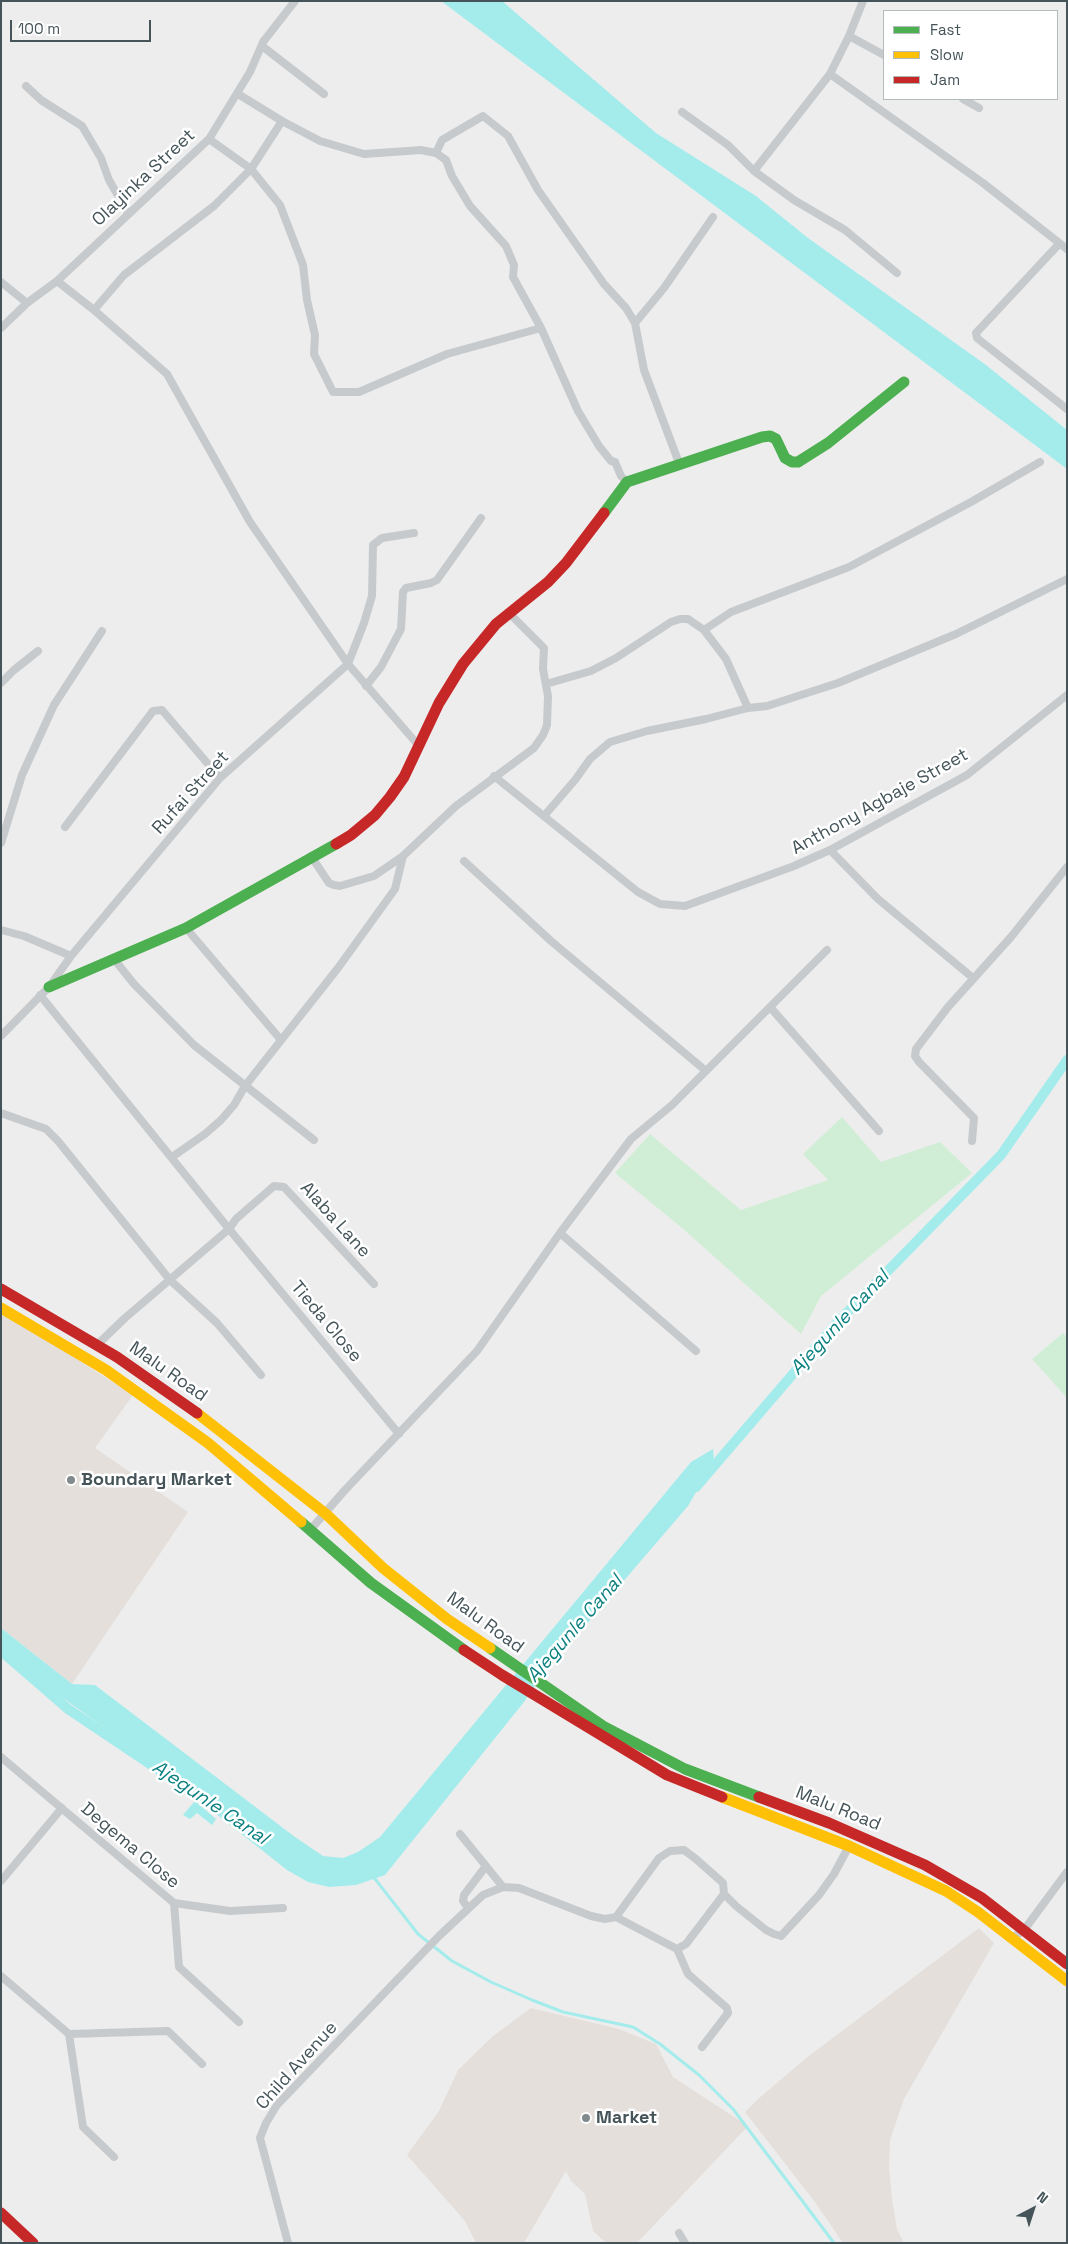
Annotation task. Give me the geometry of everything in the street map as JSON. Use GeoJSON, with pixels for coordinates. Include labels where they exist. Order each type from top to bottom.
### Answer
{"type":"FeatureCollection","features":[{"type":"Feature","properties":{"kind":"main road"},"geometry":{"type":"LineString","coordinates":[[49,987],[186,928],[351,835],[374,815],[390,798],[404,777],[439,703],[463,664],[496,624],[548,582],[566,563],[627,482],[679,463],[770,436],[776,439],[785,458],[792,462],[798,462],[828,443],[904,382]]}},
{"type":"Feature","properties":{"kind":"main road","name":"Malu Road"},"geometry":{"type":"LineString","coordinates":[[1,1288],[117,1357],[208,1420],[326,1514],[383,1568],[447,1619],[511,1663],[543,1693],[667,1775],[801,1829],[849,1846],[946,1891],[978,1912],[1067,1981]]}},
{"type":"Feature","properties":{"kind":"main road","name":"Malu Road"},"geometry":{"type":"LineString","coordinates":[[1,1308],[106,1370],[208,1443],[371,1582],[433,1629],[502,1675],[543,1693],[685,1769],[805,1814],[891,1850],[955,1881],[982,1898],[1067,1964]]}},
{"type":"Feature","properties":{"kind":"main road"},"geometry":{"type":"LineString","coordinates":[[106,1370],[117,1357]]}},
{"type":"Feature","properties":{"kind":"main road"},"geometry":{"type":"LineString","coordinates":[[801,1829],[805,1814]]}},
{"type":"Feature","properties":{"kind":"main road"},"geometry":{"type":"LineString","coordinates":[[1,2213],[33,2243]]}},
{"type":"Feature","properties":{"kind":"street"},"geometry":{"type":"LineString","coordinates":[[754,171],[830,74],[849,36],[860,2]]}},
{"type":"Feature","properties":{"kind":"street","name":"Olayinka Street"},"geometry":{"type":"LineString","coordinates":[[1,328],[27,303],[57,281],[209,139],[238,94],[263,44],[293,3]]}},
{"type":"Feature","properties":{"kind":"street"},"geometry":{"type":"LineString","coordinates":[[849,36],[883,54]]}},
{"type":"Feature","properties":{"kind":"street"},"geometry":{"type":"LineString","coordinates":[[263,44],[324,94]]}},
{"type":"Feature","properties":{"kind":"street"},"geometry":{"type":"LineString","coordinates":[[830,74],[983,183],[1067,250]]}},
{"type":"Feature","properties":{"kind":"street"},"geometry":{"type":"LineString","coordinates":[[26,86],[41,100],[82,126],[101,158],[109,180],[128,213]]}},
{"type":"Feature","properties":{"kind":"street"},"geometry":{"type":"LineString","coordinates":[[238,94],[282,121],[320,141],[364,154],[421,150],[436,153],[446,160],[452,176],[470,206],[506,246],[514,264],[513,277],[541,328],[578,411],[599,446],[611,461],[615,462],[621,476],[627,482]]}},
{"type":"Feature","properties":{"kind":"street"},"geometry":{"type":"LineString","coordinates":[[965,100],[979,108]]}},
{"type":"Feature","properties":{"kind":"street"},"geometry":{"type":"LineString","coordinates":[[682,112],[728,145],[754,171],[794,200],[844,230],[897,273]]}},
{"type":"Feature","properties":{"kind":"street"},"geometry":{"type":"LineString","coordinates":[[436,153],[442,140],[484,116],[508,136],[538,190],[604,284],[626,308],[635,324],[644,370],[679,463]]}},
{"type":"Feature","properties":{"kind":"street"},"geometry":{"type":"LineString","coordinates":[[94,310],[124,275],[214,206],[251,170],[282,121]]}},
{"type":"Feature","properties":{"kind":"street"},"geometry":{"type":"LineString","coordinates":[[209,139],[251,170],[280,205],[303,265],[306,300],[314,335],[314,354],[333,392],[359,392],[447,354],[541,328]]}},
{"type":"Feature","properties":{"kind":"street"},"geometry":{"type":"LineString","coordinates":[[635,324],[664,288],[713,217]]}},
{"type":"Feature","properties":{"kind":"street"},"geometry":{"type":"LineString","coordinates":[[1060,244],[976,333],[977,338],[1067,409]]}},
{"type":"Feature","properties":{"kind":"street"},"geometry":{"type":"LineString","coordinates":[[57,281],[94,310],[167,374],[250,522],[348,664],[419,746]]}},
{"type":"Feature","properties":{"kind":"street"},"geometry":{"type":"LineString","coordinates":[[1,282],[27,303]]}},
{"type":"Feature","properties":{"kind":"street"},"geometry":{"type":"LineString","coordinates":[[704,630],[731,612],[850,567],[971,502],[1040,462]]}},
{"type":"Feature","properties":{"kind":"street"},"geometry":{"type":"LineString","coordinates":[[366,686],[382,667],[400,629],[403,592],[406,588],[431,584],[436,580],[481,518]]}},
{"type":"Feature","properties":{"kind":"street"},"geometry":{"type":"LineString","coordinates":[[348,664],[372,596],[373,545],[382,538],[414,533]]}},
{"type":"Feature","properties":{"kind":"street"},"geometry":{"type":"LineString","coordinates":[[544,816],[575,780],[590,759],[610,742],[647,731],[706,720],[748,708],[766,706],[838,684],[956,634],[1067,579]]}},
{"type":"Feature","properties":{"kind":"street"},"geometry":{"type":"LineString","coordinates":[[311,856],[329,883],[340,886],[374,876],[403,856],[456,806],[534,748],[547,726],[544,648],[510,614]]}},
{"type":"Feature","properties":{"kind":"street"},"geometry":{"type":"LineString","coordinates":[[546,684],[599,667],[680,619],[688,619],[704,630],[726,659],[748,708]]}},
{"type":"Feature","properties":{"kind":"street"},"geometry":{"type":"LineString","coordinates":[[1,843],[22,774],[54,705],[102,631]]}},
{"type":"Feature","properties":{"kind":"street"},"geometry":{"type":"LineString","coordinates":[[1,683],[14,670],[38,652]]}},
{"type":"Feature","properties":{"kind":"street","name":"Rufai Street"},"geometry":{"type":"LineString","coordinates":[[1,1036],[49,987],[71,956],[220,778],[348,664]]}},
{"type":"Feature","properties":{"kind":"street","name":"Anthony Agbaje Street"},"geometry":{"type":"LineString","coordinates":[[494,776],[638,892],[660,904],[685,906],[794,866],[830,850],[967,775],[1067,695]]}},
{"type":"Feature","properties":{"kind":"street"},"geometry":{"type":"LineString","coordinates":[[65,827],[153,711],[162,710],[220,778]]}},
{"type":"Feature","properties":{"kind":"street"},"geometry":{"type":"LineString","coordinates":[[830,850],[878,899],[973,978]]}},
{"type":"Feature","properties":{"kind":"street"},"geometry":{"type":"LineString","coordinates":[[172,1157],[205,1134],[234,1105],[245,1086],[338,968],[395,889],[403,856]]}},
{"type":"Feature","properties":{"kind":"street"},"geometry":{"type":"LineString","coordinates":[[464,861],[551,941],[706,1071]]}},
{"type":"Feature","properties":{"kind":"street"},"geometry":{"type":"LineString","coordinates":[[972,1141],[975,1122],[972,1113],[915,1056],[916,1049],[973,978],[1011,937],[1067,867]]}},
{"type":"Feature","properties":{"kind":"street"},"geometry":{"type":"LineString","coordinates":[[186,928],[280,1040]]}},
{"type":"Feature","properties":{"kind":"street"},"geometry":{"type":"LineString","coordinates":[[1,930],[24,936],[71,956]]}},
{"type":"Feature","properties":{"kind":"street"},"geometry":{"type":"LineString","coordinates":[[311,1530],[345,1490],[477,1351],[560,1233],[631,1139],[672,1105],[827,950]]}},
{"type":"Feature","properties":{"kind":"street"},"geometry":{"type":"LineString","coordinates":[[114,959],[134,984],[194,1045],[314,1140]]}},
{"type":"Feature","properties":{"kind":"street","name":"Tieda Close"},"geometry":{"type":"LineString","coordinates":[[40,996],[172,1157],[228,1229],[399,1434]]}},
{"type":"Feature","properties":{"kind":"street"},"geometry":{"type":"LineString","coordinates":[[770,1008],[879,1131]]}},
{"type":"Feature","properties":{"kind":"street"},"geometry":{"type":"LineString","coordinates":[[1,1113],[46,1129],[86,1173],[170,1280],[217,1323],[261,1374]]}},
{"type":"Feature","properties":{"kind":"street","name":"Alaba Lane"},"geometry":{"type":"LineString","coordinates":[[228,1229],[236,1219],[267,1191],[274,1186],[284,1186],[374,1284]]}},
{"type":"Feature","properties":{"kind":"street"},"geometry":{"type":"LineString","coordinates":[[96,1345],[228,1229]]}},
{"type":"Feature","properties":{"kind":"street"},"geometry":{"type":"LineString","coordinates":[[560,1233],[696,1351]]}},
{"type":"Feature","properties":{"kind":"street","name":"Degema Close"},"geometry":{"type":"LineString","coordinates":[[1,1757],[174,1903],[179,1967],[239,2022]]}},
{"type":"Feature","properties":{"kind":"street"},"geometry":{"type":"LineString","coordinates":[[1,1880],[62,1808]]}},
{"type":"Feature","properties":{"kind":"street"},"geometry":{"type":"LineString","coordinates":[[460,1834],[503,1887],[519,1888],[591,1916],[605,1919],[616,1917],[677,1949],[688,1974],[727,2008],[728,2013],[702,2047]]}},
{"type":"Feature","properties":{"kind":"street"},"geometry":{"type":"LineString","coordinates":[[616,1917],[660,1858],[670,1851],[684,1850],[696,1858],[723,1883],[724,1894],[736,1906],[766,1930],[781,1936],[819,1895],[834,1874],[849,1846]]}},
{"type":"Feature","properties":{"kind":"street"},"geometry":{"type":"LineString","coordinates":[[468,1908],[463,1901],[464,1895],[486,1866]]}},
{"type":"Feature","properties":{"kind":"street"},"geometry":{"type":"LineString","coordinates":[[1011,1939],[1024,1930],[1067,1872]]}},
{"type":"Feature","properties":{"kind":"street","name":"Child Avenue"},"geometry":{"type":"LineString","coordinates":[[288,2243],[260,2138],[266,2123],[277,2105],[439,1936],[483,1895],[503,1887]]}},
{"type":"Feature","properties":{"kind":"street"},"geometry":{"type":"LineString","coordinates":[[677,1949],[686,1944],[724,1894]]}},
{"type":"Feature","properties":{"kind":"street"},"geometry":{"type":"LineString","coordinates":[[174,1903],[230,1911],[283,1908]]}},
{"type":"Feature","properties":{"kind":"street"},"geometry":{"type":"LineString","coordinates":[[1,1976],[69,2034],[83,2128],[114,2157]]}},
{"type":"Feature","properties":{"kind":"street"},"geometry":{"type":"LineString","coordinates":[[69,2034],[168,2031],[202,2064]]}},
{"type":"Feature","properties":{"kind":"street"},"geometry":{"type":"LineString","coordinates":[[679,2232],[685,2243]]}},
{"type":"Feature","properties":{"kind":"shaded area","name":"Boundary Market"},"geometry":{"type":"Polygon","coordinates":[[[1,1311],[133,1395],[95,1448],[188,1512],[72,1684],[1,1628],[1,1311]]]}},
{"type":"Feature","properties":{"kind":"shaded area"},"geometry":{"type":"Polygon","coordinates":[[[979,1928],[994,1943],[904,2099],[890,2140],[889,2167],[892,2199],[897,2229],[904,2243],[843,2243],[815,2202],[745,2112],[810,2055],[979,1928]]]}},
{"type":"Feature","properties":{"kind":"shaded area","name":"Market"},"geometry":{"type":"Polygon","coordinates":[[[531,2008],[619,2029],[656,2044],[673,2077],[748,2126],[637,2243],[606,2243],[593,2231],[585,2194],[571,2181],[566,2171],[524,2243],[476,2243],[465,2221],[407,2155],[439,2111],[458,2070],[493,2036],[531,2008]]]}},
{"type":"Feature","properties":{"kind":"green space"},"geometry":{"type":"Polygon","coordinates":[[[842,1117],[881,1162],[940,1142],[972,1173],[821,1296],[801,1334],[682,1228],[615,1173],[650,1134],[741,1210],[828,1180],[803,1154],[842,1117]]]}},
{"type":"Feature","properties":{"kind":"green space"},"geometry":{"type":"Polygon","coordinates":[[[1063,1333],[1067,1337],[1067,1398],[1032,1359],[1063,1333]]]}},
{"type":"Feature","properties":{"kind":"water"},"geometry":{"type":"Polygon","coordinates":[[[441,1],[502,1],[656,133],[756,196],[808,238],[986,365],[1067,430],[1067,469],[441,1]]]}},
{"type":"Feature","properties":{"kind":"water"},"geometry":{"type":"Polygon","coordinates":[[[713,1449],[714,1461],[688,1506],[542,1676],[524,1702],[385,1875],[356,1885],[329,1887],[308,1882],[287,1870],[129,1745],[1,1654],[1,1628],[72,1684],[95,1685],[295,1837],[323,1856],[343,1858],[358,1852],[380,1837],[691,1462],[713,1449]]]}},
{"type":"Feature","properties":{"kind":"water"},"geometry":{"type":"Polygon","coordinates":[[[195,1801],[216,1819],[212,1825],[197,1813],[190,1819],[183,1815],[195,1801]]]}},
{"type":"Feature","properties":{"kind":"waterway","name":"Ajegunle Canal"},"geometry":{"type":"LineString","coordinates":[[696,1487],[835,1325],[1001,1155],[1067,1060]]}},
{"type":"Feature","properties":{"kind":"waterway","name":"Ajegunle Canal"},"geometry":{"type":"LineString","coordinates":[[1,1651],[68,1709],[174,1780]]}},
{"type":"Feature","properties":{"kind":"waterway"},"geometry":{"type":"LineString","coordinates":[[372,1875],[418,1934],[452,1961],[491,1982],[563,2012],[633,2027],[660,2044],[699,2075],[733,2109],[834,2243]]}},
{"type":"Feature","properties":{"kind":"traffic: fast"},"geometry":{"type":"LineString","coordinates":[[604,513],[627,482],[762,437],[770,436],[776,439],[785,458],[792,462],[798,462],[828,443],[904,382]]}},
{"type":"Feature","properties":{"kind":"traffic: fast"},"geometry":{"type":"LineString","coordinates":[[49,987],[186,928],[336,844]]}},
{"type":"Feature","properties":{"kind":"traffic: fast"},"geometry":{"type":"LineString","coordinates":[[301,1522],[371,1583],[464,1650]]}},
{"type":"Feature","properties":{"kind":"traffic: fast"},"geometry":{"type":"LineString","coordinates":[[490,1648],[603,1726],[685,1769],[759,1797]]}},
{"type":"Feature","properties":{"kind":"traffic: slow"},"geometry":{"type":"LineString","coordinates":[[1,1308],[106,1370],[208,1443],[301,1522]]}},
{"type":"Feature","properties":{"kind":"traffic: slow"},"geometry":{"type":"LineString","coordinates":[[197,1413],[326,1514],[383,1568],[447,1619],[490,1648]]}},
{"type":"Feature","properties":{"kind":"traffic: slow"},"geometry":{"type":"LineString","coordinates":[[722,1797],[849,1846],[946,1891],[978,1912],[1067,1981]]}},
{"type":"Feature","properties":{"kind":"traffic: jam"},"geometry":{"type":"LineString","coordinates":[[336,844],[351,835],[375,815],[390,797],[404,777],[439,703],[463,664],[496,624],[548,582],[566,563],[604,513]]}},
{"type":"Feature","properties":{"kind":"traffic: jam"},"geometry":{"type":"LineString","coordinates":[[1,1289],[117,1357],[197,1413]]}},
{"type":"Feature","properties":{"kind":"traffic: jam"},"geometry":{"type":"LineString","coordinates":[[464,1650],[667,1775],[722,1797]]}},
{"type":"Feature","properties":{"kind":"traffic: jam"},"geometry":{"type":"LineString","coordinates":[[759,1797],[829,1823],[925,1865],[982,1898],[1067,1964]]}},
{"type":"Feature","properties":{"kind":"traffic: jam"},"geometry":{"type":"LineString","coordinates":[[1,2213],[33,2243]]}},
{"type":"Feature","properties":{"kind":"place","name":"Boundary Market"},"geometry":{"type":"Point","coordinates":[71,1480]}},
{"type":"Feature","properties":{"kind":"place","name":"Market"},"geometry":{"type":"Point","coordinates":[586,2118]}}]}
